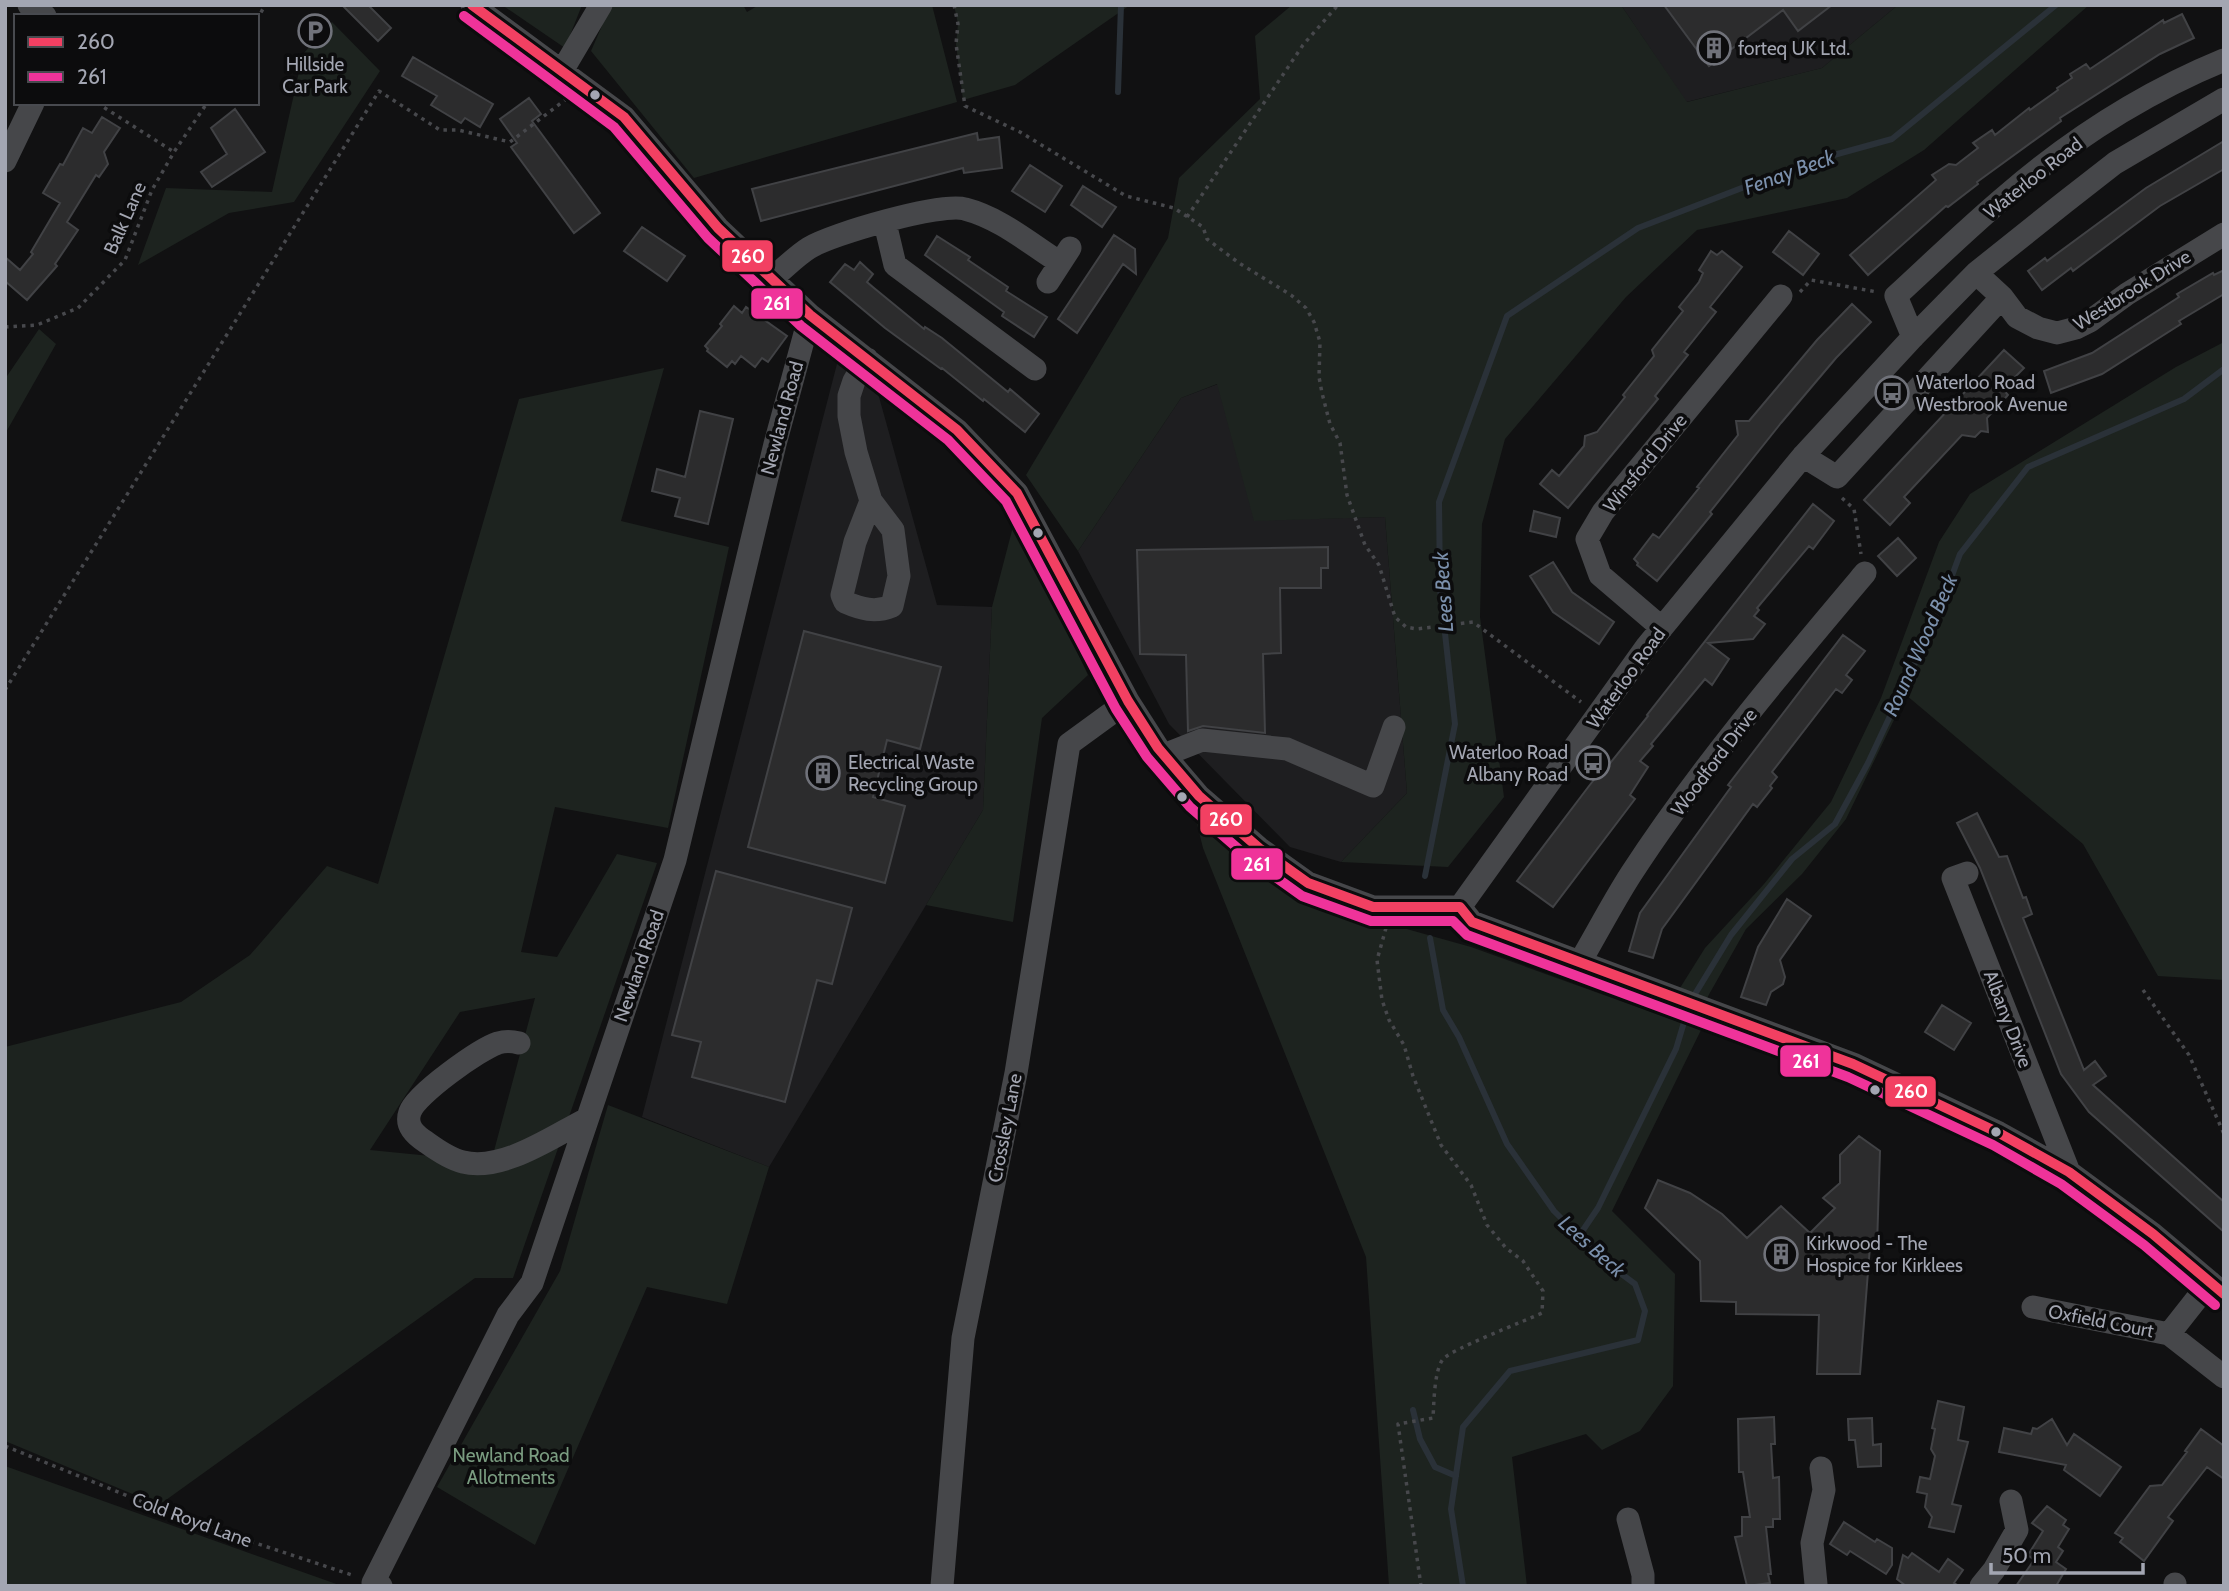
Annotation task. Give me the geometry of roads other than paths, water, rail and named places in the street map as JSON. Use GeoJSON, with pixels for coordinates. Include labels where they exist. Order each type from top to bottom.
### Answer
{"type":"FeatureCollection","features":[{"type":"Feature","properties":{"kind":"street"},"geometry":{"type":"LineString","coordinates":[[472,5],[624,117],[718,228],[771,279],[810,315],[957,429],[1017,493],[1128,701],[1164,755],[1199,796],[1259,848],[1308,883],[1373,907],[1460,907],[1472,922],[1853,1064],[1999,1133],[2069,1172],[2153,1234],[2217,1288]]}},
{"type":"Feature","properties":{"kind":"street"},"geometry":{"type":"LineString","coordinates":[[562,71],[601,5]]}},
{"type":"Feature","properties":{"kind":"street","name":"Waterloo Road"},"geometry":{"type":"LineString","coordinates":[[1913,337],[1896,296],[2008,194],[2084,137],[2178,79],[2224,60]]}},
{"type":"Feature","properties":{"kind":"street","name":"Waterloo Road"},"geometry":{"type":"LineString","coordinates":[[1460,907],[1662,628],[1803,456],[1913,337],[1976,273],[2115,163],[2224,99]]}},
{"type":"Feature","properties":{"kind":"street"},"geometry":{"type":"LineString","coordinates":[[5,161],[32,105]]}},
{"type":"Feature","properties":{"kind":"street"},"geometry":{"type":"LineString","coordinates":[[771,279],[808,248],[838,234],[926,212],[962,208],[998,221],[1059,264]]}},
{"type":"Feature","properties":{"kind":"street"},"geometry":{"type":"LineString","coordinates":[[885,223],[895,264],[1035,369]]}},
{"type":"Feature","properties":{"kind":"street","name":"Westbrook Drive"},"geometry":{"type":"LineString","coordinates":[[1976,273],[2003,298],[2017,317],[2038,328],[2057,333],[2076,328],[2224,234]]}},
{"type":"Feature","properties":{"kind":"street","name":"Winsford Drive"},"geometry":{"type":"LineString","coordinates":[[1662,628],[1601,575],[1587,539],[1603,512],[1781,296]]}},
{"type":"Feature","properties":{"kind":"street"},"geometry":{"type":"LineString","coordinates":[[1803,456],[1837,477],[2003,298]]}},
{"type":"Feature","properties":{"kind":"street","name":"Newland Road"},"geometry":{"type":"LineString","coordinates":[[377,1584],[508,1315],[532,1283],[675,860],[775,444],[810,315]]}},
{"type":"Feature","properties":{"kind":"street"},"geometry":{"type":"LineString","coordinates":[[867,359],[849,396],[849,416],[856,452],[871,501]]}},
{"type":"Feature","properties":{"kind":"street","name":"Woodford Drive"},"geometry":{"type":"LineString","coordinates":[[1580,962],[1631,874],[1691,790],[1783,671],[1865,573]]}},
{"type":"Feature","properties":{"kind":"street","name":"Crossley Lane"},"geometry":{"type":"LineString","coordinates":[[942,1586],[963,1338],[1016,1073],[1069,744],[1128,701]]}},
{"type":"Feature","properties":{"kind":"street"},"geometry":{"type":"LineString","coordinates":[[1164,755],[1202,740],[1287,748],[1373,786],[1394,727]]}},
{"type":"Feature","properties":{"kind":"street","name":"Albany Drive"},"geometry":{"type":"LineString","coordinates":[[1967,873],[1953,878],[2069,1172]]}},
{"type":"Feature","properties":{"kind":"street"},"geometry":{"type":"LineString","coordinates":[[519,1044],[511,1041],[490,1046],[432,1086],[414,1104],[409,1114],[410,1128],[414,1133],[440,1152],[462,1162],[498,1163],[587,1119]]}},
{"type":"Feature","properties":{"kind":"street","name":"Oxfield Court"},"geometry":{"type":"LineString","coordinates":[[2169,1334],[2217,1288]]}},
{"type":"Feature","properties":{"kind":"street","name":"Oxfield Court"},"geometry":{"type":"LineString","coordinates":[[2033,1307],[2169,1334],[2224,1377]]}},
{"type":"Feature","properties":{"kind":"street"},"geometry":{"type":"LineString","coordinates":[[1817,1585],[1812,1542],[1824,1490],[1821,1468]]}},
{"type":"Feature","properties":{"kind":"street"},"geometry":{"type":"LineString","coordinates":[[1981,1586],[1994,1570],[2017,1530],[2011,1501]]}},
{"type":"Feature","properties":{"kind":"street"},"geometry":{"type":"LineString","coordinates":[[1628,1519],[1643,1575],[1643,1586]]}},
{"type":"Feature","properties":{"kind":"waterway"},"geometry":{"type":"LineString","coordinates":[[1118,92],[1121,5]]}},
{"type":"Feature","properties":{"kind":"waterway","name":"Fenay Beck"},"geometry":{"type":"LineString","coordinates":[[1425,876],[1455,724],[1440,588],[1439,502],[1507,316],[1638,228],[1812,161],[1892,139],[2056,5]]}},
{"type":"Feature","properties":{"kind":"waterway","name":"Round Wood Beck"},"geometry":{"type":"LineString","coordinates":[[1692,999],[1731,935],[1792,859],[1835,824],[1868,763],[1937,616],[1960,554],[2028,467],[2184,399],[2224,369]]}},
{"type":"Feature","properties":{"kind":"waterway","name":"Lees Beck"},"geometry":{"type":"LineString","coordinates":[[1430,938],[1443,1010],[1459,1037],[1507,1144],[1554,1211],[1604,1261],[1635,1284],[1645,1311],[1638,1340],[1510,1371],[1463,1427],[1451,1509],[1463,1586]]}},
{"type":"Feature","properties":{"kind":"waterway"},"geometry":{"type":"LineString","coordinates":[[1579,1236],[1598,1208],[1676,1049],[1688,1009]]}},
{"type":"Feature","properties":{"kind":"waterway"},"geometry":{"type":"LineString","coordinates":[[1413,1410],[1420,1439],[1435,1467],[1456,1476]]}},
{"type":"Feature","properties":{"kind":"place","name":"Hillside Car Park"},"geometry":{"type":"Point","coordinates":[315,31]}},
{"type":"Feature","properties":{"kind":"place","name":"forteq UK Ltd."},"geometry":{"type":"Point","coordinates":[1714,48]}},
{"type":"Feature","properties":{"kind":"place","name":"Waterloo Road Westbrook Avenue"},"geometry":{"type":"Point","coordinates":[1892,393]}},
{"type":"Feature","properties":{"kind":"place","name":"Waterloo Road Albany Road"},"geometry":{"type":"Point","coordinates":[1593,763]}},
{"type":"Feature","properties":{"kind":"place","name":"Electrical Waste Recycling Group"},"geometry":{"type":"Point","coordinates":[823,773]}},
{"type":"Feature","properties":{"kind":"place","name":"Kirkwood - The Hospice for Kirklees"},"geometry":{"type":"Point","coordinates":[1781,1254]}},
{"type":"Feature","properties":{"kind":"park label","name":"Newland Road Allotments"},"geometry":{"type":"Point","coordinates":[511,1466]}}]}
